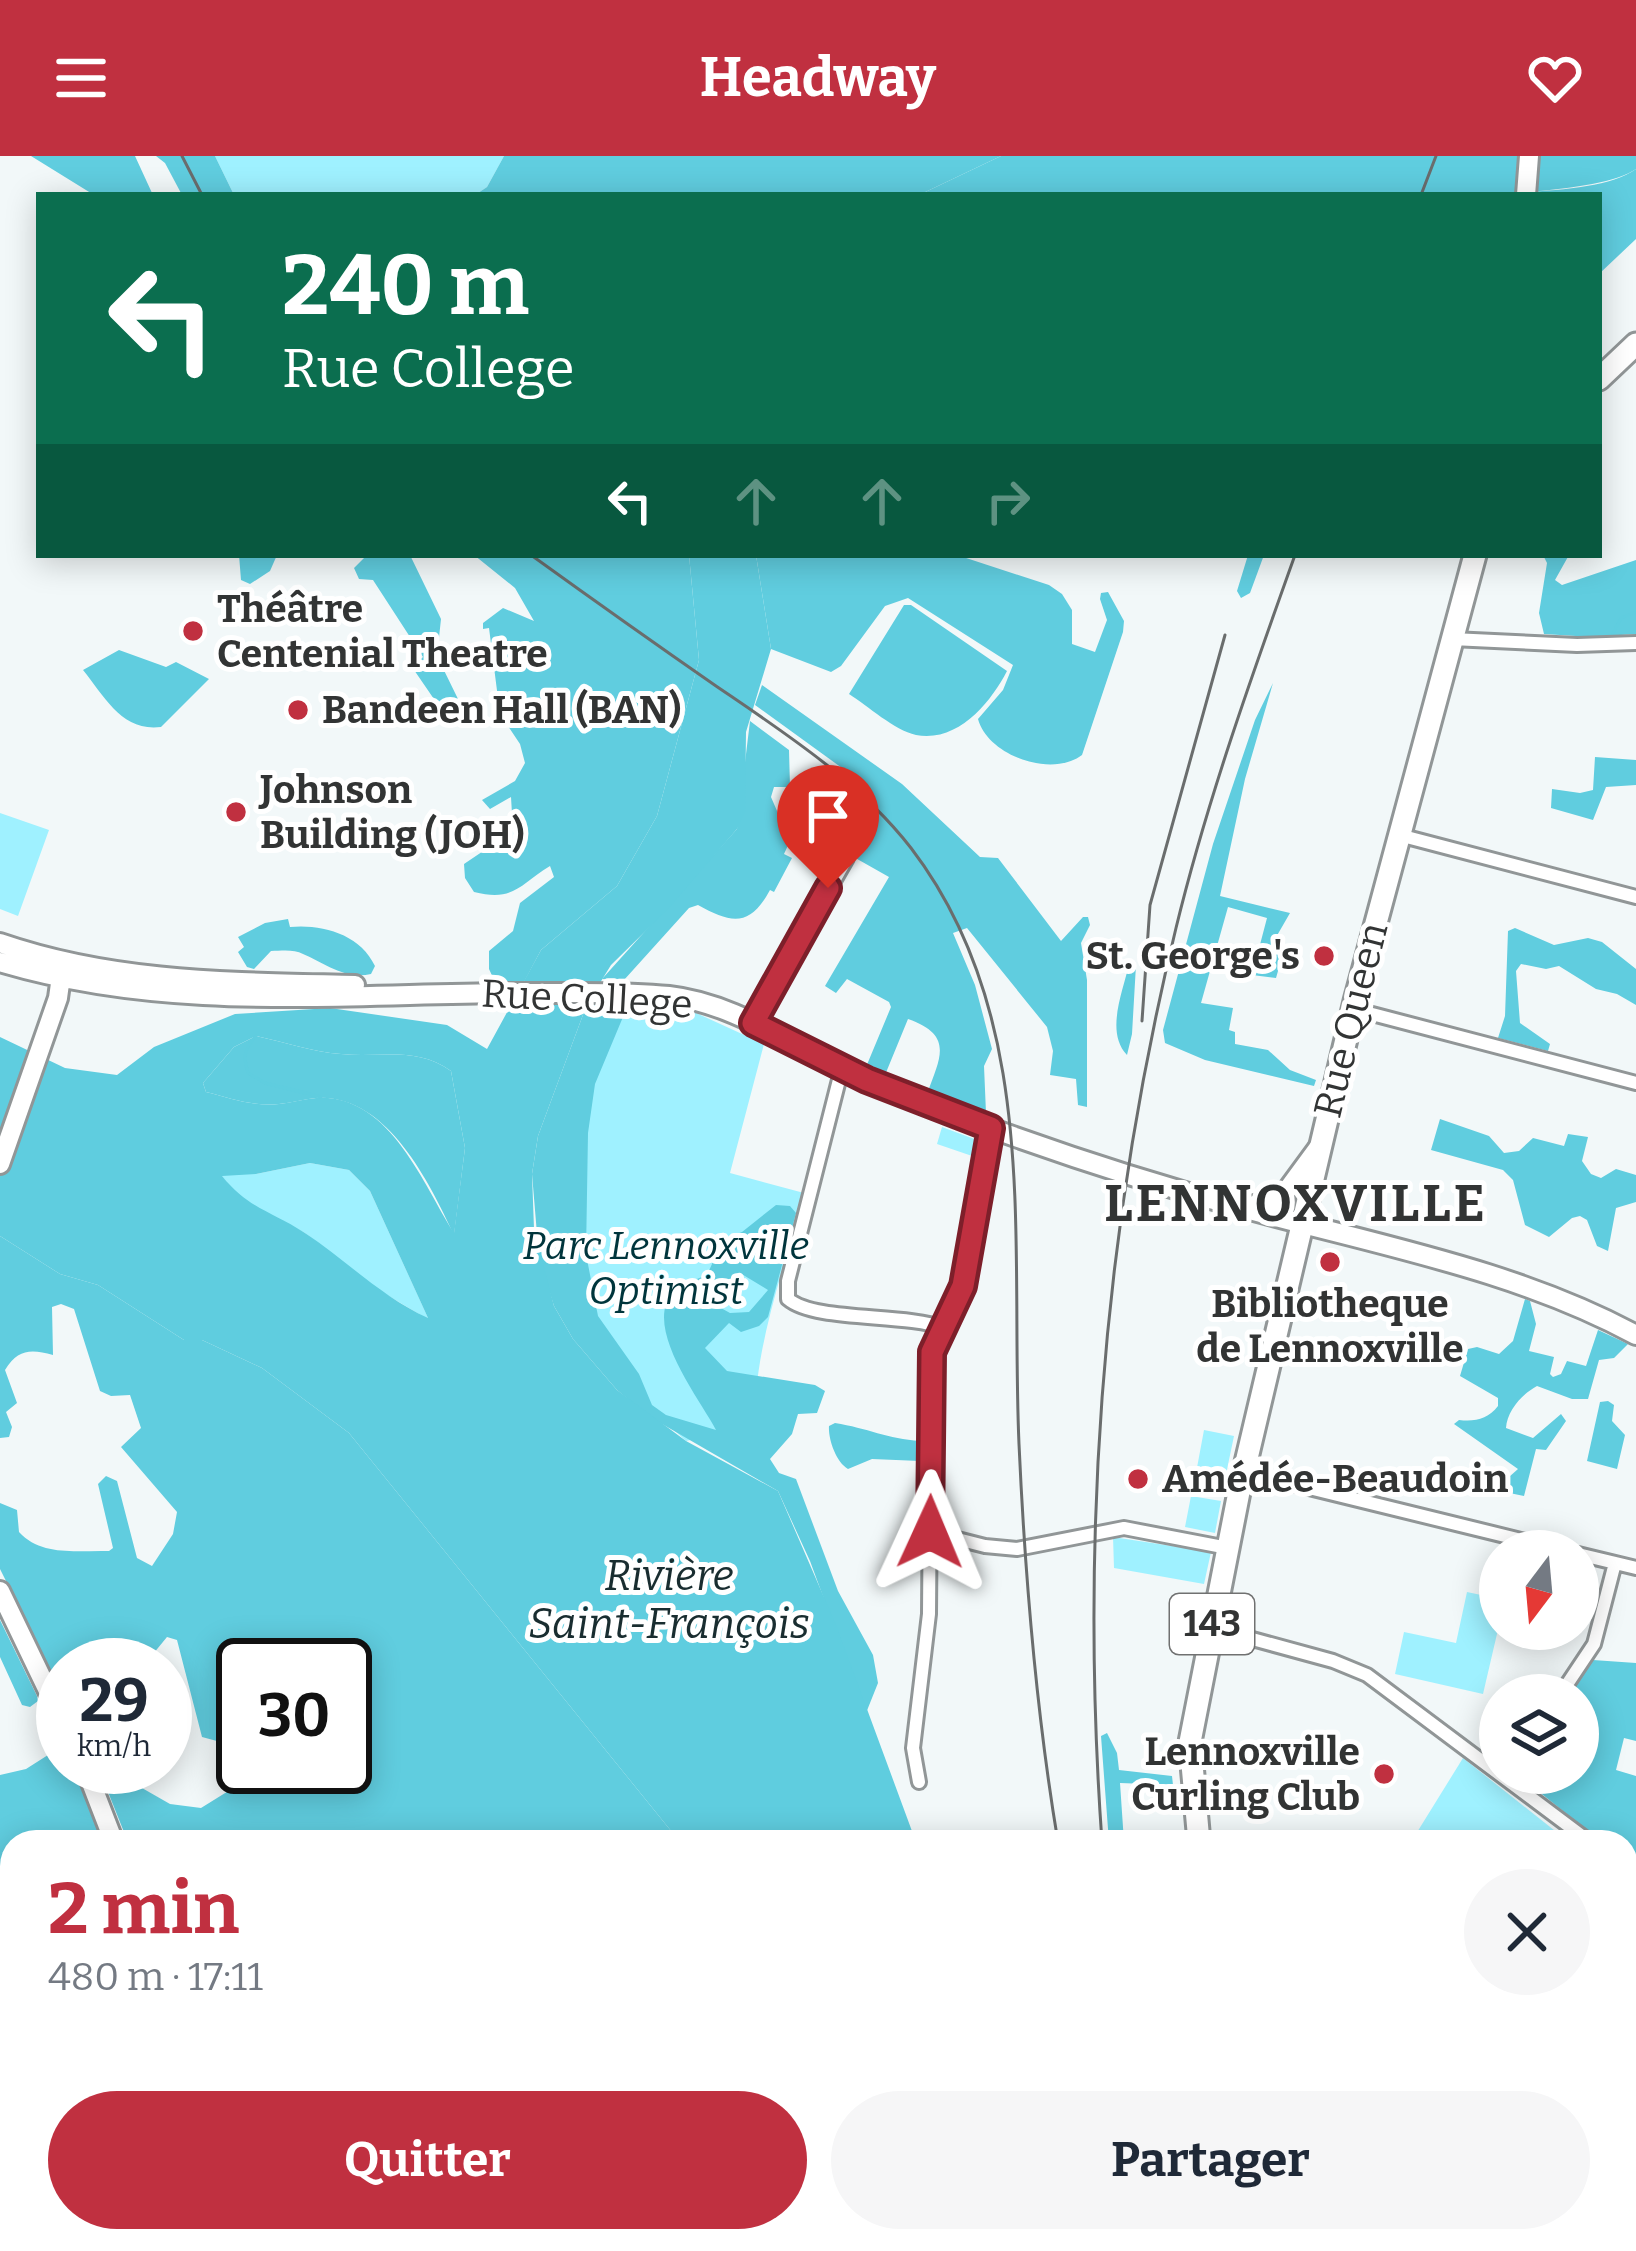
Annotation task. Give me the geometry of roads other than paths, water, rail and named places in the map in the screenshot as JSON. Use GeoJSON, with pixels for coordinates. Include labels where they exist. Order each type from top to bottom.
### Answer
{"type":"FeatureCollection","features":[{"type":"Feature","properties":{"kind":"main road"},"geometry":{"type":"LineString","coordinates":[[1526,192],[1529,156]]}},
{"type":"Feature","properties":{"kind":"main road"},"geometry":{"type":"LineString","coordinates":[[1602,377],[1636,344]]}},
{"type":"Feature","properties":{"kind":"main road","name":"Rue Queen"},"geometry":{"type":"LineString","coordinates":[[1198,1830],[1190,1742],[1244,1472],[1353,1009],[1474,558]]}},
{"type":"Feature","properties":{"kind":"main road","name":"Rue College"},"geometry":{"type":"LineString","coordinates":[[0,943],[62,971]]}},
{"type":"Feature","properties":{"kind":"main road","name":"Rue College"},"geometry":{"type":"LineString","coordinates":[[0,962],[163,979],[370,986],[413,993],[605,994],[692,1000],[991,1128],[1238,1207],[1546,1293],[1636,1335]]}},
{"type":"Feature","properties":{"kind":"main road"},"geometry":{"type":"LineString","coordinates":[[0,1164],[62,971]]}},
{"type":"Feature","properties":{"kind":"main road"},"geometry":{"type":"LineString","coordinates":[[1238,1207],[1264,1205],[1282,1197],[1318,1148]]}},
{"type":"Feature","properties":{"kind":"main road"},"geometry":{"type":"LineString","coordinates":[[0,1591],[36,1666]]}},
{"type":"Feature","properties":{"kind":"main road"},"geometry":{"type":"LineString","coordinates":[[95,1794],[109,1830]]}},
{"type":"Feature","properties":{"kind":"street"},"geometry":{"type":"LineString","coordinates":[[1452,640],[1636,644]]}},
{"type":"Feature","properties":{"kind":"street"},"geometry":{"type":"LineString","coordinates":[[1399,835],[1636,897]]}},
{"type":"Feature","properties":{"kind":"street"},"geometry":{"type":"LineString","coordinates":[[753,1023],[847,858]]}},
{"type":"Feature","properties":{"kind":"street"},"geometry":{"type":"LineString","coordinates":[[1353,1009],[1636,1083]]}},
{"type":"Feature","properties":{"kind":"street"},"geometry":{"type":"LineString","coordinates":[[842,1068],[788,1281],[788,1299],[807,1310],[944,1328]]}},
{"type":"Feature","properties":{"kind":"street"},"geometry":{"type":"LineString","coordinates":[[919,1781],[913,1748],[928,1634],[931,1365],[935,1343],[963,1286],[991,1128]]}},
{"type":"Feature","properties":{"kind":"street"},"geometry":{"type":"LineString","coordinates":[[1244,1472],[1480,1530]]}},
{"type":"Feature","properties":{"kind":"street"},"geometry":{"type":"LineString","coordinates":[[930,1532],[1017,1549],[1124,1528],[1228,1548]]}},
{"type":"Feature","properties":{"kind":"street"},"geometry":{"type":"LineString","coordinates":[[1599,1559],[1636,1568]]}},
{"type":"Feature","properties":{"kind":"street"},"geometry":{"type":"LineString","coordinates":[[1574,1674],[1594,1644],[1615,1563]]}},
{"type":"Feature","properties":{"kind":"street"},"geometry":{"type":"LineString","coordinates":[[1212,1628],[1355,1670],[1479,1756]]}},
{"type":"Feature","properties":{"kind":"street"},"geometry":{"type":"LineString","coordinates":[[1528,1794],[1575,1830]]}},
{"type":"Feature","properties":{"kind":"water"},"geometry":{"type":"Polygon","coordinates":[[[1001,156],[1636,156],[1636,169],[1609,180],[1529,192],[925,192],[1001,156]]]}},
{"type":"Feature","properties":{"kind":"water","name":"Rivière Saint-François"},"geometry":{"type":"Polygon","coordinates":[[[689,558],[756,558],[771,649],[746,732],[745,813],[737,829],[668,909],[611,965],[587,1004],[538,1136],[532,1174],[534,1229],[554,1306],[573,1339],[617,1390],[686,1441],[778,1491],[836,1625],[912,1830],[670,1830],[349,1433],[262,1368],[202,1340],[184,1340],[98,1285],[60,1274],[0,1236],[0,1037],[65,1068],[117,1075],[154,1047],[235,1014],[330,1008],[447,1025],[487,1049],[541,950],[617,886],[657,816],[699,660],[689,558]],[[256,1036],[234,1047],[203,1083],[206,1092],[260,1104],[342,1100],[364,1110],[401,1145],[454,1233],[465,1148],[451,1071],[425,1058],[309,1049],[256,1036]],[[310,1163],[222,1176],[251,1203],[305,1233],[428,1318],[370,1191],[349,1170],[310,1163]]]}},
{"type":"Feature","properties":{"kind":"water"},"geometry":{"type":"Polygon","coordinates":[[[904,605],[911,605],[1007,671],[982,707],[946,733],[908,732],[849,694],[904,605]]]}},
{"type":"Feature","properties":{"kind":"waterway"},"geometry":{"type":"LineString","coordinates":[[1610,639],[1621,618],[1636,612]]}},
{"type":"Feature","properties":{"kind":"waterway"},"geometry":{"type":"LineString","coordinates":[[256,1036],[246,1053],[248,1073],[265,1083],[321,1097]]}},
{"type":"Feature","properties":{"kind":"railway"},"geometry":{"type":"LineString","coordinates":[[182,156],[200,192]]}},
{"type":"Feature","properties":{"kind":"railway"},"geometry":{"type":"LineString","coordinates":[[1422,192],[1436,156]]}},
{"type":"Feature","properties":{"kind":"railway"},"geometry":{"type":"LineString","coordinates":[[535,558],[845,780],[911,848],[953,914],[982,985],[1000,1058],[1011,1134],[1025,1543],[1056,1830]]}},
{"type":"Feature","properties":{"kind":"railway"},"geometry":{"type":"LineString","coordinates":[[1101,1830],[1094,1612],[1096,1497],[1103,1382],[1131,1154],[1151,1041],[1201,833],[1294,558]]}},
{"type":"Feature","properties":{"kind":"railway"},"geometry":{"type":"LineString","coordinates":[[1142,1021],[1150,905],[1225,635]]}},
{"type":"Feature","properties":{"kind":"place","name":"Théâtre Centenial Theatre"},"geometry":{"type":"Point","coordinates":[193,631]}},
{"type":"Feature","properties":{"kind":"place","name":"Bandeen Hall (BAN)"},"geometry":{"type":"Point","coordinates":[298,710]}},
{"type":"Feature","properties":{"kind":"place","name":"Johnson Building (JOH)"},"geometry":{"type":"Point","coordinates":[236,812]}},
{"type":"Feature","properties":{"kind":"place","name":"St. George's"},"geometry":{"type":"Point","coordinates":[1324,956]}},
{"type":"Feature","properties":{"kind":"place","name":"Bibliotheque de Lennoxville"},"geometry":{"type":"Point","coordinates":[1330,1262]}},
{"type":"Feature","properties":{"kind":"place","name":"Amédée-Beaudoin"},"geometry":{"type":"Point","coordinates":[1138,1479]}},
{"type":"Feature","properties":{"kind":"place","name":"Lennoxville Curling Club"},"geometry":{"type":"Point","coordinates":[1384,1774]}},
{"type":"Feature","properties":{"kind":"district","name":"LENNOXVILLE"},"geometry":{"type":"Point","coordinates":[1296,1204]}},
{"type":"Feature","properties":{"kind":"park label","name":"Parc Lennoxville Optimist"},"geometry":{"type":"Point","coordinates":[666,1268]}}]}
